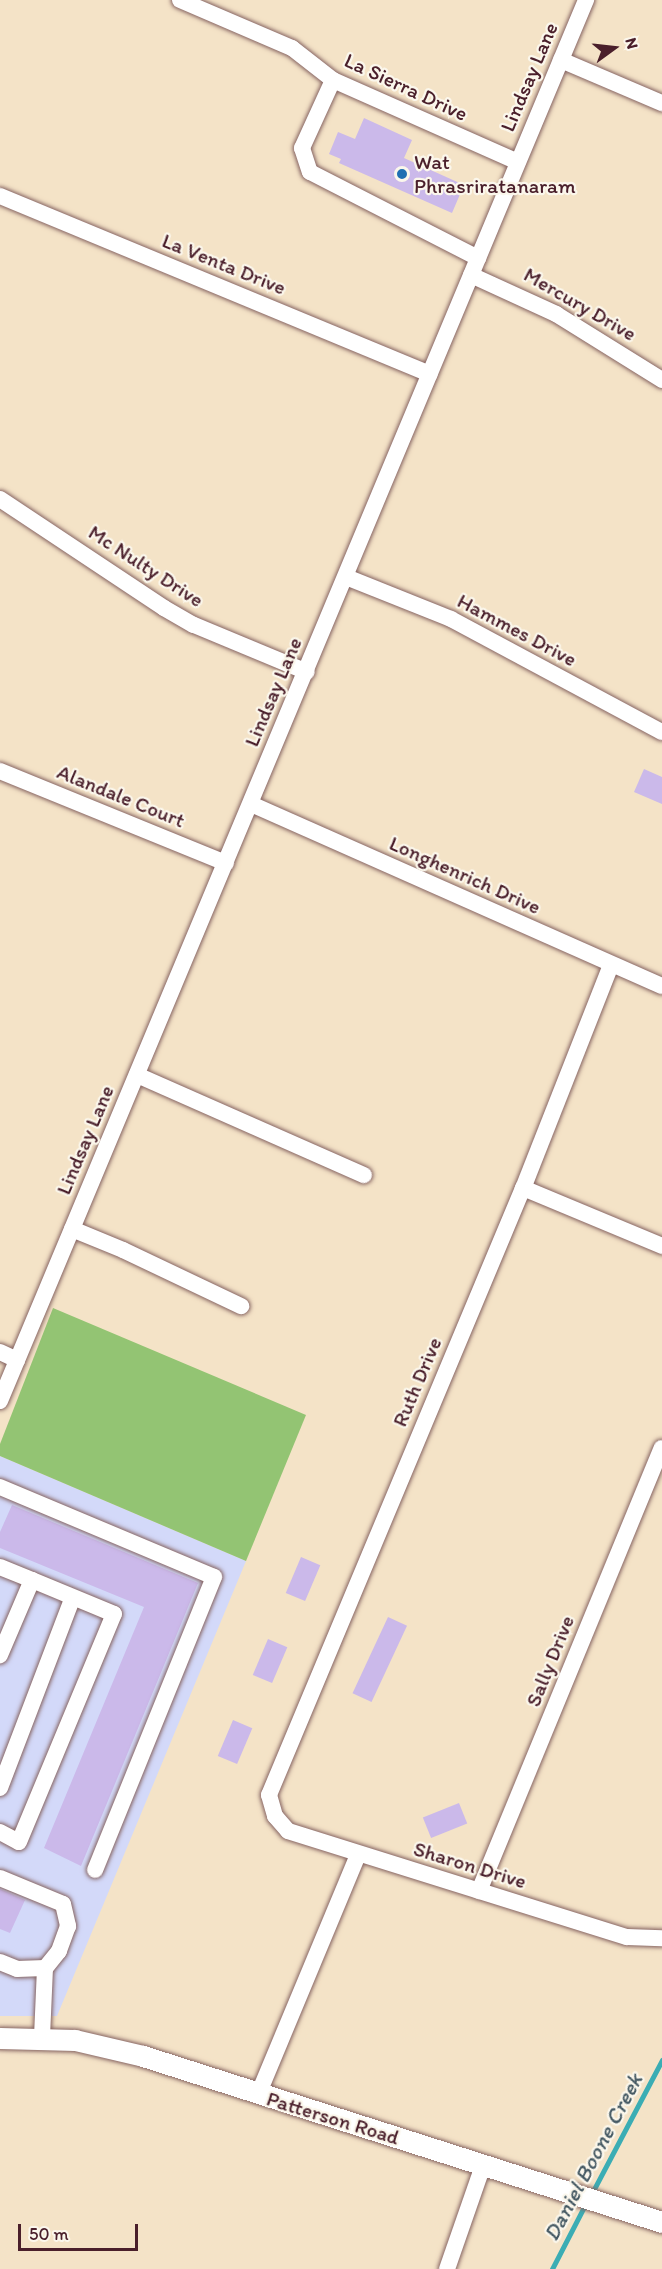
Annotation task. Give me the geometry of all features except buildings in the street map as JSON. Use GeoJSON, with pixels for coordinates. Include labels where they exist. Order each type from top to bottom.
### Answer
{"type":"FeatureCollection","features":[{"type":"Feature","properties":{"kind":"main road"},"geometry":{"type":"LineString","coordinates":[[0,2029],[36,2037]]}},
{"type":"Feature","properties":{"kind":"main road","name":"Patterson Road"},"geometry":{"type":"LineString","coordinates":[[0,2038],[36,2037],[142,2056],[258,2095],[484,2163],[662,2222]]}},
{"type":"Feature","properties":{"kind":"street","name":"La Sierra Drive"},"geometry":{"type":"LineString","coordinates":[[180,0],[292,48],[333,80],[518,162]]}},
{"type":"Feature","properties":{"kind":"street","name":"Lindsay Lane"},"geometry":{"type":"LineString","coordinates":[[0,1401],[307,672],[586,0]]}},
{"type":"Feature","properties":{"kind":"street"},"geometry":{"type":"LineString","coordinates":[[561,60],[662,104]]}},
{"type":"Feature","properties":{"kind":"street"},"geometry":{"type":"LineString","coordinates":[[333,80],[302,148],[310,172],[478,258]]}},
{"type":"Feature","properties":{"kind":"street","name":"La Venta Drive"},"geometry":{"type":"LineString","coordinates":[[0,196],[430,374]]}},
{"type":"Feature","properties":{"kind":"street","name":"Mercury Drive"},"geometry":{"type":"LineString","coordinates":[[471,275],[556,314],[662,380]]}},
{"type":"Feature","properties":{"kind":"street","name":"Mc Nulty Drive"},"geometry":{"type":"LineString","coordinates":[[0,499],[164,608],[194,625],[307,672]]}},
{"type":"Feature","properties":{"kind":"street","name":"Hammes Drive"},"geometry":{"type":"LineString","coordinates":[[346,577],[451,619],[662,732]]}},
{"type":"Feature","properties":{"kind":"street","name":"Alandale Court"},"geometry":{"type":"LineString","coordinates":[[0,771],[226,863]]}},
{"type":"Feature","properties":{"kind":"street","name":"Longhenrich Drive"},"geometry":{"type":"LineString","coordinates":[[251,804],[662,986]]}},
{"type":"Feature","properties":{"kind":"street","name":"Ruth Drive"},"geometry":{"type":"LineString","coordinates":[[275,1816],[269,1795],[523,1188],[611,965]]}},
{"type":"Feature","properties":{"kind":"street"},"geometry":{"type":"LineString","coordinates":[[137,1075],[364,1175]]}},
{"type":"Feature","properties":{"kind":"street"},"geometry":{"type":"LineString","coordinates":[[523,1188],[662,1246]]}},
{"type":"Feature","properties":{"kind":"street"},"geometry":{"type":"LineString","coordinates":[[72,1229],[123,1250],[241,1306]]}},
{"type":"Feature","properties":{"kind":"street"},"geometry":{"type":"LineString","coordinates":[[0,1352],[17,1359]]}},
{"type":"Feature","properties":{"kind":"street","name":"Sally Drive"},"geometry":{"type":"LineString","coordinates":[[479,1891],[662,1448]]}},
{"type":"Feature","properties":{"kind":"street"},"geometry":{"type":"LineString","coordinates":[[2,1493],[214,1577],[95,1870]]}},
{"type":"Feature","properties":{"kind":"street"},"geometry":{"type":"LineString","coordinates":[[0,1567],[114,1614],[19,1842],[0,1832]]}},
{"type":"Feature","properties":{"kind":"street"},"geometry":{"type":"LineString","coordinates":[[0,1655],[32,1580]]}},
{"type":"Feature","properties":{"kind":"street"},"geometry":{"type":"LineString","coordinates":[[0,1788],[73,1597]]}},
{"type":"Feature","properties":{"kind":"street","name":"Sharon Drive"},"geometry":{"type":"LineString","coordinates":[[275,1816],[288,1831],[358,1855],[627,1937],[661,1938]]}},
{"type":"Feature","properties":{"kind":"street"},"geometry":{"type":"LineString","coordinates":[[258,2095],[358,1855]]}},
{"type":"Feature","properties":{"kind":"street"},"geometry":{"type":"LineString","coordinates":[[0,1878],[63,1904],[68,1926],[59,1951],[45,1968],[36,2037]]}},
{"type":"Feature","properties":{"kind":"street"},"geometry":{"type":"LineString","coordinates":[[0,1962],[17,1969],[45,1968]]}},
{"type":"Feature","properties":{"kind":"street"},"geometry":{"type":"LineString","coordinates":[[447,2269],[484,2163]]}},
{"type":"Feature","properties":{"kind":"shaded area"},"geometry":{"type":"Polygon","coordinates":[[[0,1456],[246,1561],[57,2016],[0,2016],[0,1456]]]}},
{"type":"Feature","properties":{"kind":"green space"},"geometry":{"type":"Polygon","coordinates":[[[53,1308],[306,1415],[246,1561],[0,1456],[0,1444],[53,1308]]]}},
{"type":"Feature","properties":{"kind":"waterway","name":"Daniel Boone Creek"},"geometry":{"type":"LineString","coordinates":[[592,2193],[662,2060]]}},
{"type":"Feature","properties":{"kind":"waterway","name":"Daniel Boone Creek"},"geometry":{"type":"LineString","coordinates":[[552,2269],[586,2203]]}},
{"type":"Feature","properties":{"kind":"place","name":"Wat Phrasriratanaram"},"geometry":{"type":"Point","coordinates":[402,174]}}]}
